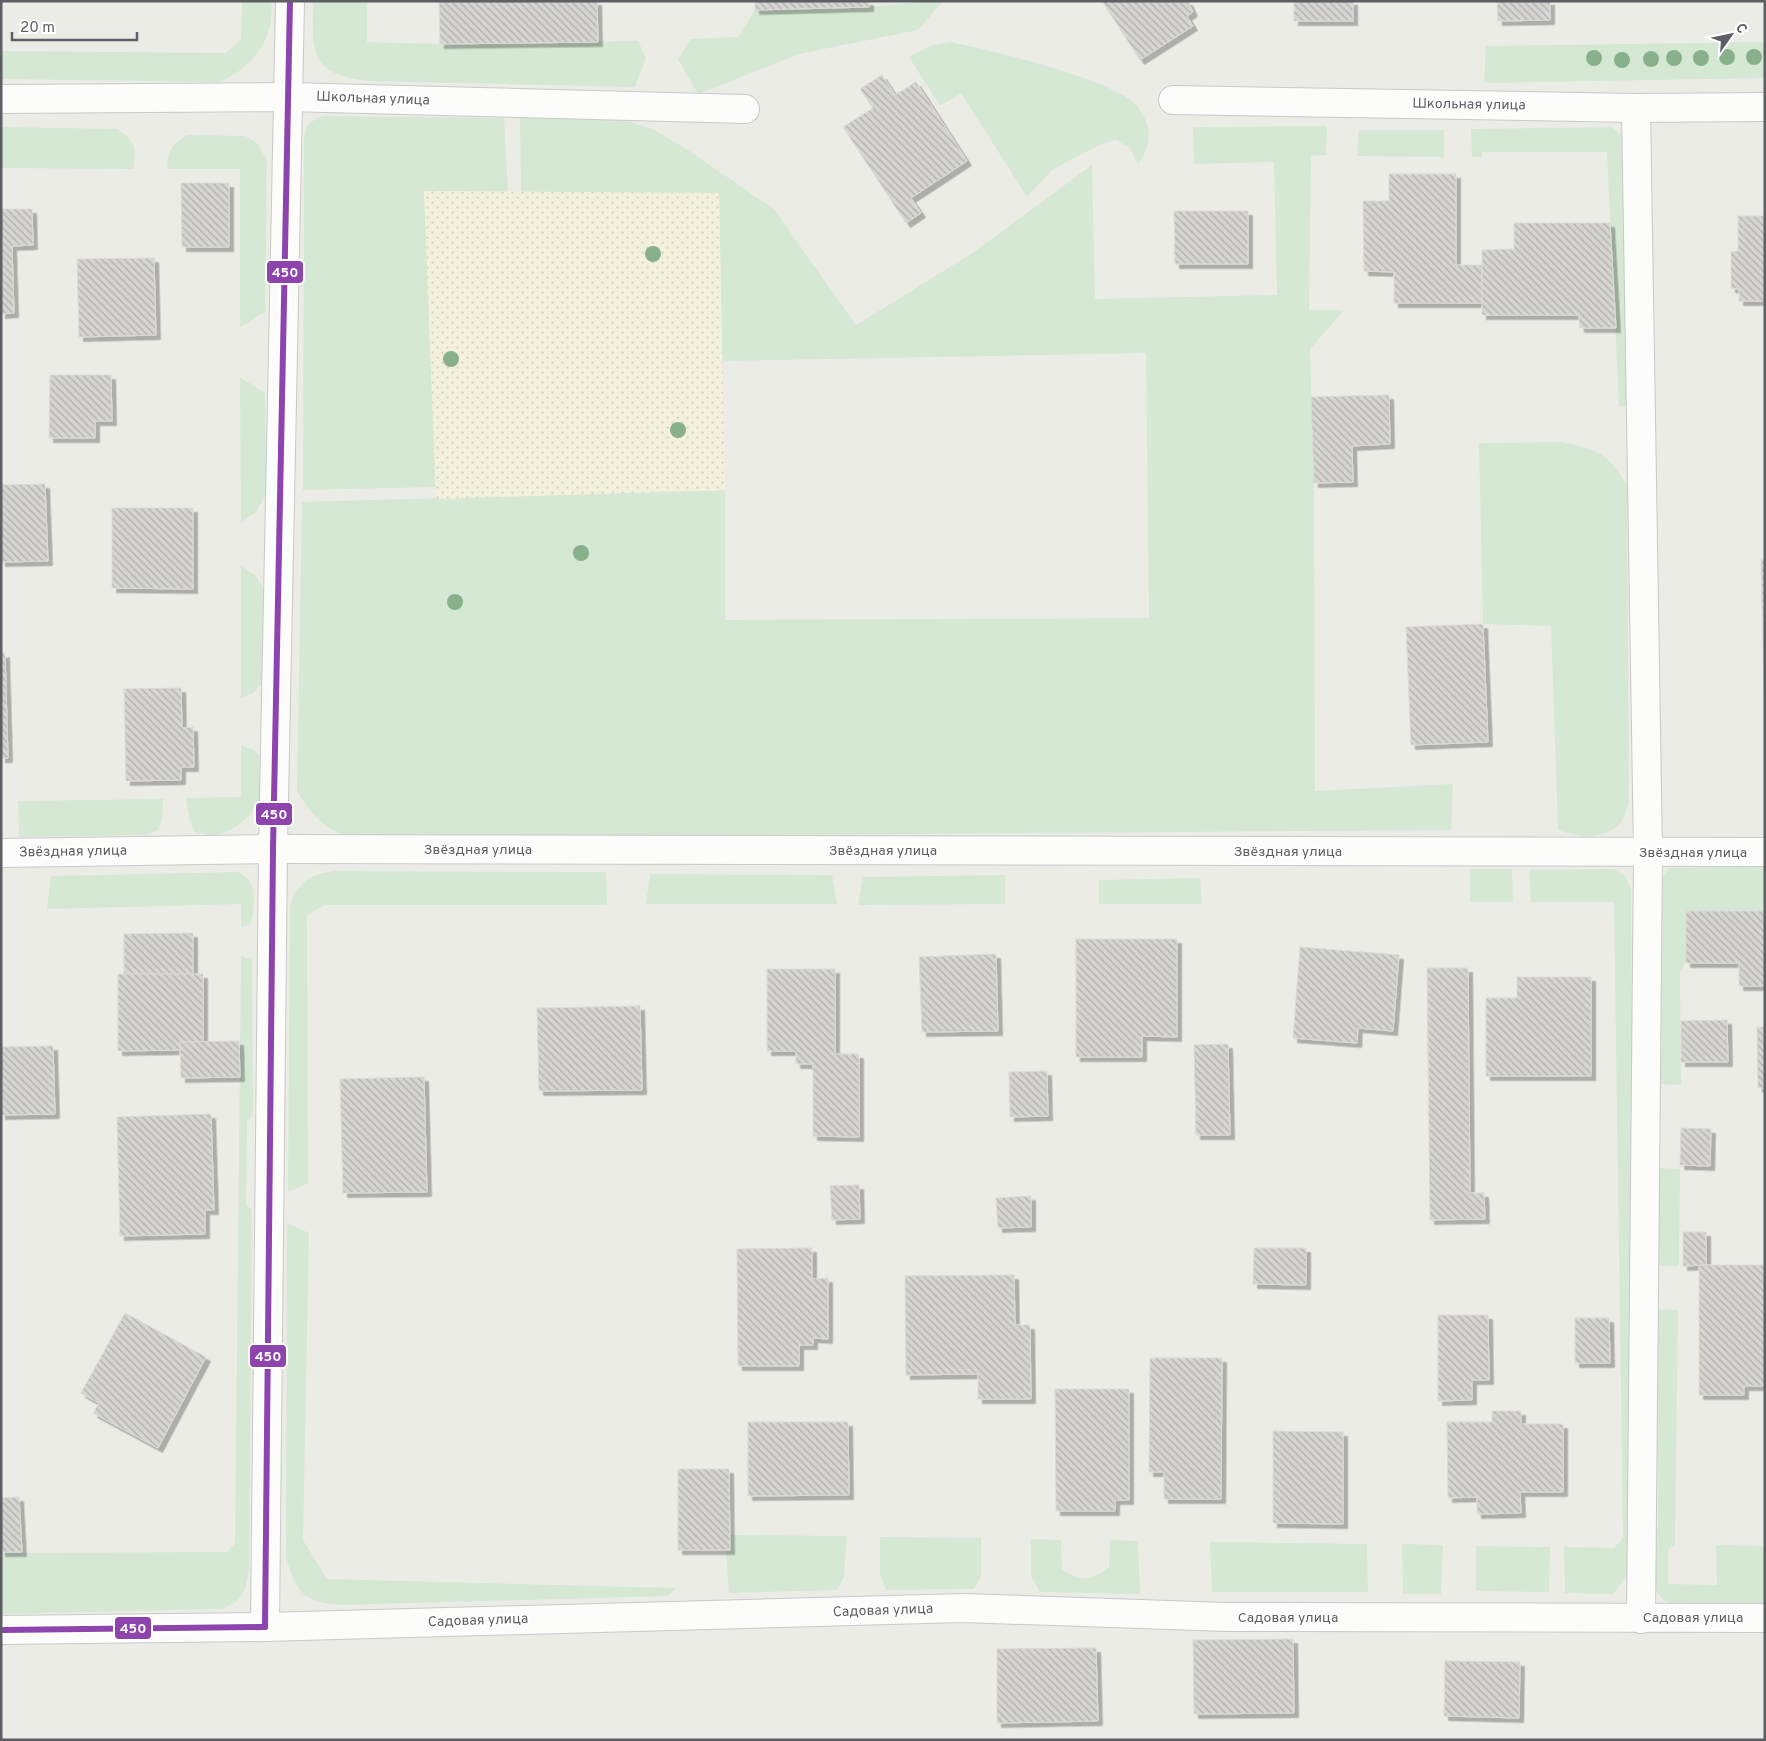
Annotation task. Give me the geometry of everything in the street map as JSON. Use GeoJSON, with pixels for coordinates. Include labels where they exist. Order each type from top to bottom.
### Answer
{"type":"FeatureCollection","features":[{"type":"Feature","properties":{"kind":"street"},"geometry":{"type":"LineString","coordinates":[[265,1627],[273,849],[290,1]]}},
{"type":"Feature","properties":{"kind":"street","name":"Школьная улица"},"geometry":{"type":"LineString","coordinates":[[1,99],[288,97],[745,109]]}},
{"type":"Feature","properties":{"kind":"street","name":"Школьная улица"},"geometry":{"type":"LineString","coordinates":[[1173,100],[1636,108],[1765,107]]}},
{"type":"Feature","properties":{"kind":"street"},"geometry":{"type":"LineString","coordinates":[[1636,108],[1648,853],[1641,1619]]}},
{"type":"Feature","properties":{"kind":"street","name":"Звёздная улица"},"geometry":{"type":"LineString","coordinates":[[1,853],[273,849],[1765,852]]}},
{"type":"Feature","properties":{"kind":"street","name":"Садовая улица"},"geometry":{"type":"LineString","coordinates":[[1,1630],[265,1627],[963,1608],[1227,1617],[1765,1618]]}},
{"type":"Feature","properties":{"kind":"green space"},"geometry":{"type":"Polygon","coordinates":[[[242,1],[272,1],[270,26],[262,47],[250,61],[236,73],[220,82],[1,79],[1,51],[226,53],[241,39],[242,1]]]}},
{"type":"Feature","properties":{"kind":"green space"},"geometry":{"type":"Polygon","coordinates":[[[313,1],[367,1],[367,42],[440,44],[638,41],[646,58],[635,87],[369,81],[350,78],[325,67],[318,58],[313,35],[313,1]]]}},
{"type":"Feature","properties":{"kind":"green space"},"geometry":{"type":"Polygon","coordinates":[[[943,1],[918,30],[799,54],[698,94],[678,59],[691,39],[738,37],[755,10],[869,7],[943,1]]]}},
{"type":"Feature","properties":{"kind":"green space"},"geometry":{"type":"Polygon","coordinates":[[[951,42],[1050,67],[1104,86],[1124,96],[1137,106],[1148,128],[1148,142],[1138,165],[1130,148],[1116,140],[1101,144],[1052,170],[1027,197],[961,93],[940,106],[909,57],[933,45],[951,42]]]}},
{"type":"Feature","properties":{"kind":"green space"},"geometry":{"type":"Polygon","coordinates":[[[1765,42],[1765,78],[1484,83],[1486,46],[1765,42]]]}},
{"type":"Feature","properties":{"kind":"green space"},"geometry":{"type":"Polygon","coordinates":[[[322,116],[504,118],[508,192],[424,191],[436,487],[303,490],[304,139],[309,124],[322,116]]]}},
{"type":"Feature","properties":{"kind":"green space"},"geometry":{"type":"Polygon","coordinates":[[[520,118],[622,119],[654,130],[682,146],[774,209],[856,325],[971,254],[1092,165],[1095,299],[1277,295],[1274,162],[1194,164],[1193,127],[1327,126],[1326,155],[1311,156],[1309,310],[1344,310],[1310,349],[1314,483],[1315,791],[1453,784],[1451,830],[351,838],[325,825],[313,814],[297,791],[302,502],[725,490],[725,620],[1149,618],[1146,353],[722,361],[719,194],[521,192],[520,118]]]}},
{"type":"Feature","properties":{"kind":"green space"},"geometry":{"type":"Polygon","coordinates":[[[1,127],[117,129],[128,137],[133,145],[135,155],[133,169],[1,168],[1,127]]]}},
{"type":"Feature","properties":{"kind":"green space"},"geometry":{"type":"Polygon","coordinates":[[[1611,127],[1622,135],[1628,149],[1633,397],[1626,406],[1619,406],[1607,152],[1482,152],[1482,157],[1472,157],[1471,129],[1611,127]]]}},
{"type":"Feature","properties":{"kind":"green space"},"geometry":{"type":"Polygon","coordinates":[[[1359,130],[1444,130],[1444,157],[1357,156],[1359,130]]]}},
{"type":"Feature","properties":{"kind":"green space"},"geometry":{"type":"Polygon","coordinates":[[[187,135],[245,136],[258,144],[267,161],[265,312],[240,327],[240,169],[167,169],[171,149],[187,135]]]}},
{"type":"Feature","properties":{"kind":"green space"},"geometry":{"type":"Polygon","coordinates":[[[240,377],[265,393],[266,494],[256,512],[241,522],[240,377]]]}},
{"type":"Feature","properties":{"kind":"green space"},"geometry":{"type":"Polygon","coordinates":[[[1563,442],[1601,454],[1614,466],[1627,485],[1629,803],[1624,818],[1619,825],[1605,834],[1589,836],[1581,836],[1558,830],[1551,626],[1483,624],[1479,443],[1563,442]]]}},
{"type":"Feature","properties":{"kind":"green space"},"geometry":{"type":"Polygon","coordinates":[[[241,566],[255,575],[265,590],[264,681],[253,693],[241,698],[241,566]]]}},
{"type":"Feature","properties":{"kind":"green space"},"geometry":{"type":"Polygon","coordinates":[[[241,745],[254,750],[263,760],[262,792],[255,808],[236,827],[228,831],[211,835],[195,832],[190,822],[186,798],[241,797],[241,745]]]}},
{"type":"Feature","properties":{"kind":"green space"},"geometry":{"type":"Polygon","coordinates":[[[163,799],[162,820],[158,830],[147,835],[19,837],[18,801],[163,799]]]}},
{"type":"Feature","properties":{"kind":"green space"},"geometry":{"type":"Polygon","coordinates":[[[1765,866],[1765,911],[1686,911],[1686,963],[1680,972],[1681,1085],[1661,1084],[1663,877],[1669,868],[1765,866]]]}},
{"type":"Feature","properties":{"kind":"green space"},"geometry":{"type":"Polygon","coordinates":[[[1470,869],[1512,869],[1513,902],[1470,902],[1470,869]]]}},
{"type":"Feature","properties":{"kind":"green space"},"geometry":{"type":"Polygon","coordinates":[[[1614,869],[1625,876],[1631,888],[1635,1542],[1629,1570],[1613,1594],[1565,1593],[1564,1547],[1614,1548],[1623,1538],[1614,902],[1531,902],[1529,870],[1614,869]]]}},
{"type":"Feature","properties":{"kind":"green space"},"geometry":{"type":"Polygon","coordinates":[[[335,871],[606,872],[607,905],[324,905],[307,916],[308,1183],[288,1192],[290,907],[296,891],[306,881],[318,874],[335,871]]]}},
{"type":"Feature","properties":{"kind":"green space"},"geometry":{"type":"Polygon","coordinates":[[[239,872],[251,883],[254,898],[251,924],[241,927],[241,904],[47,909],[51,876],[239,872]]]}},
{"type":"Feature","properties":{"kind":"green space"},"geometry":{"type":"Polygon","coordinates":[[[650,874],[832,875],[837,904],[646,904],[650,874]]]}},
{"type":"Feature","properties":{"kind":"green space"},"geometry":{"type":"Polygon","coordinates":[[[1005,875],[1005,904],[858,905],[863,877],[1005,875]]]}},
{"type":"Feature","properties":{"kind":"green space"},"geometry":{"type":"Polygon","coordinates":[[[1200,878],[1202,904],[1099,904],[1099,880],[1200,878]]]}},
{"type":"Feature","properties":{"kind":"green space"},"geometry":{"type":"Polygon","coordinates":[[[241,956],[252,960],[253,1115],[247,1122],[246,1206],[252,1209],[249,1570],[244,1590],[239,1599],[222,1609],[1,1614],[1,1553],[227,1552],[235,1543],[241,956]]]}},
{"type":"Feature","properties":{"kind":"green space"},"geometry":{"type":"Polygon","coordinates":[[[1659,1168],[1680,1169],[1679,1266],[1658,1266],[1659,1168]]]}},
{"type":"Feature","properties":{"kind":"green space"},"geometry":{"type":"Polygon","coordinates":[[[287,1223],[309,1233],[303,1540],[327,1579],[677,1588],[667,1596],[340,1605],[317,1601],[303,1593],[293,1579],[286,1557],[287,1223]]]}},
{"type":"Feature","properties":{"kind":"green space"},"geometry":{"type":"Polygon","coordinates":[[[1656,1309],[1678,1310],[1675,1545],[1668,1549],[1668,1584],[1717,1585],[1716,1545],[1765,1546],[1765,1608],[1713,1608],[1673,1604],[1662,1599],[1653,1586],[1651,1562],[1658,1525],[1656,1309]]]}},
{"type":"Feature","properties":{"kind":"green space"},"geometry":{"type":"Polygon","coordinates":[[[729,1535],[847,1536],[844,1577],[837,1590],[729,1593],[726,1550],[730,1550],[729,1535]]]}},
{"type":"Feature","properties":{"kind":"green space"},"geometry":{"type":"Polygon","coordinates":[[[880,1537],[981,1538],[981,1576],[974,1589],[886,1590],[880,1575],[880,1537]]]}},
{"type":"Feature","properties":{"kind":"green space"},"geometry":{"type":"Polygon","coordinates":[[[1031,1539],[1061,1540],[1062,1569],[1081,1578],[1092,1577],[1109,1567],[1110,1540],[1138,1541],[1140,1594],[1040,1592],[1031,1576],[1031,1539]]]}},
{"type":"Feature","properties":{"kind":"green space"},"geometry":{"type":"Polygon","coordinates":[[[1210,1542],[1367,1544],[1368,1592],[1212,1592],[1210,1542]]]}},
{"type":"Feature","properties":{"kind":"green space"},"geometry":{"type":"Polygon","coordinates":[[[1402,1544],[1443,1545],[1441,1594],[1403,1594],[1402,1544]]]}},
{"type":"Feature","properties":{"kind":"green space"},"geometry":{"type":"Polygon","coordinates":[[[1476,1546],[1550,1547],[1549,1592],[1476,1591],[1476,1546]]]}},
{"type":"Feature","properties":{"kind":"sand"},"geometry":{"type":"Polygon","coordinates":[[[424,191],[719,193],[725,490],[436,499],[424,191]]]}},
{"type":"Feature","properties":{"kind":"building"},"geometry":{"type":"Polygon","coordinates":[[[439,1],[597,1],[598,42],[440,44],[439,1]]]}},
{"type":"Feature","properties":{"kind":"building"},"geometry":{"type":"Polygon","coordinates":[[[755,1],[869,1],[869,7],[755,10],[755,1]]]}},
{"type":"Feature","properties":{"kind":"building"},"geometry":{"type":"Polygon","coordinates":[[[1102,1],[1188,1],[1193,12],[1187,16],[1193,26],[1140,60],[1102,1]]]}},
{"type":"Feature","properties":{"kind":"building"},"geometry":{"type":"Polygon","coordinates":[[[1294,1],[1353,1],[1353,21],[1294,21],[1294,1]]]}},
{"type":"Feature","properties":{"kind":"building"},"geometry":{"type":"Polygon","coordinates":[[[1497,1],[1550,1],[1550,20],[1498,21],[1497,1]]]}},
{"type":"Feature","properties":{"kind":"building"},"geometry":{"type":"Polygon","coordinates":[[[882,75],[895,95],[916,82],[967,161],[911,198],[921,213],[906,223],[843,127],[873,108],[860,89],[882,75]]]}},
{"type":"Feature","properties":{"kind":"building"},"geometry":{"type":"Polygon","coordinates":[[[1389,174],[1456,174],[1456,265],[1482,265],[1482,303],[1394,303],[1394,272],[1364,271],[1363,201],[1389,201],[1389,174]]]}},
{"type":"Feature","properties":{"kind":"building"},"geometry":{"type":"Polygon","coordinates":[[[181,183],[229,183],[229,247],[182,247],[181,183]]]}},
{"type":"Feature","properties":{"kind":"building"},"geometry":{"type":"Polygon","coordinates":[[[1,209],[32,209],[33,245],[12,246],[14,313],[1,314],[1,209]]]}},
{"type":"Feature","properties":{"kind":"building"},"geometry":{"type":"Polygon","coordinates":[[[1174,211],[1248,211],[1248,264],[1175,264],[1174,211]]]}},
{"type":"Feature","properties":{"kind":"building"},"geometry":{"type":"Polygon","coordinates":[[[1738,216],[1765,216],[1765,301],[1739,301],[1739,289],[1731,288],[1731,252],[1738,251],[1738,216]]]}},
{"type":"Feature","properties":{"kind":"building"},"geometry":{"type":"Polygon","coordinates":[[[1514,223],[1610,223],[1616,328],[1580,328],[1579,315],[1482,315],[1482,250],[1514,249],[1514,223]]]}},
{"type":"Feature","properties":{"kind":"building"},"geometry":{"type":"Polygon","coordinates":[[[154,258],[156,335],[79,337],[77,259],[154,258]]]}},
{"type":"Feature","properties":{"kind":"building"},"geometry":{"type":"Polygon","coordinates":[[[50,375],[111,375],[112,421],[95,421],[95,438],[49,438],[50,375]]]}},
{"type":"Feature","properties":{"kind":"building"},"geometry":{"type":"Polygon","coordinates":[[[1389,395],[1390,444],[1352,446],[1353,482],[1314,483],[1311,397],[1389,395]]]}},
{"type":"Feature","properties":{"kind":"building"},"geometry":{"type":"Polygon","coordinates":[[[45,484],[48,561],[1,562],[1,485],[45,484]]]}},
{"type":"Feature","properties":{"kind":"building"},"geometry":{"type":"Polygon","coordinates":[[[112,508],[193,508],[193,589],[112,588],[112,508]]]}},
{"type":"Feature","properties":{"kind":"building"},"geometry":{"type":"Polygon","coordinates":[[[1761,559],[1765,559],[1765,693],[1764,693],[1761,559]]]}},
{"type":"Feature","properties":{"kind":"building"},"geometry":{"type":"Polygon","coordinates":[[[1483,624],[1488,742],[1411,745],[1406,627],[1483,624]]]}},
{"type":"Feature","properties":{"kind":"building"},"geometry":{"type":"Polygon","coordinates":[[[5,653],[8,758],[1,758],[1,654],[5,653]]]}},
{"type":"Feature","properties":{"kind":"building"},"geometry":{"type":"Polygon","coordinates":[[[181,688],[182,728],[193,727],[194,767],[181,767],[181,780],[126,781],[124,689],[181,688]]]}},
{"type":"Feature","properties":{"kind":"building"},"geometry":{"type":"Polygon","coordinates":[[[1686,911],[1765,911],[1765,986],[1739,986],[1739,963],[1686,963],[1686,911]]]}},
{"type":"Feature","properties":{"kind":"building"},"geometry":{"type":"Polygon","coordinates":[[[193,933],[193,974],[124,974],[124,934],[193,933]]]}},
{"type":"Feature","properties":{"kind":"building"},"geometry":{"type":"Polygon","coordinates":[[[1076,939],[1177,939],[1177,1037],[1142,1036],[1142,1057],[1076,1057],[1076,939]]]}},
{"type":"Feature","properties":{"kind":"building"},"geometry":{"type":"Polygon","coordinates":[[[1300,947],[1399,955],[1393,1031],[1358,1028],[1357,1043],[1293,1038],[1300,947]]]}},
{"type":"Feature","properties":{"kind":"building"},"geometry":{"type":"Polygon","coordinates":[[[996,954],[998,1031],[922,1032],[919,957],[996,954]]]}},
{"type":"Feature","properties":{"kind":"building"},"geometry":{"type":"Polygon","coordinates":[[[1427,968],[1468,968],[1470,1193],[1484,1193],[1485,1219],[1430,1220],[1427,968]]]}},
{"type":"Feature","properties":{"kind":"building"},"geometry":{"type":"Polygon","coordinates":[[[767,969],[835,969],[835,1054],[859,1054],[859,1137],[813,1136],[813,1064],[796,1064],[796,1051],[767,1051],[767,969]]]}},
{"type":"Feature","properties":{"kind":"building"},"geometry":{"type":"Polygon","coordinates":[[[118,974],[203,974],[203,1042],[180,1042],[180,1050],[118,1051],[118,974]]]}},
{"type":"Feature","properties":{"kind":"building"},"geometry":{"type":"Polygon","coordinates":[[[1517,977],[1591,977],[1591,1076],[1486,1076],[1486,998],[1517,998],[1517,977]]]}},
{"type":"Feature","properties":{"kind":"building"},"geometry":{"type":"Polygon","coordinates":[[[640,1006],[642,1090],[539,1091],[537,1008],[640,1006]]]}},
{"type":"Feature","properties":{"kind":"building"},"geometry":{"type":"Polygon","coordinates":[[[1727,1020],[1728,1062],[1681,1062],[1681,1021],[1727,1020]]]}},
{"type":"Feature","properties":{"kind":"building"},"geometry":{"type":"Polygon","coordinates":[[[1757,1027],[1765,1027],[1765,1088],[1758,1088],[1757,1027]]]}},
{"type":"Feature","properties":{"kind":"building"},"geometry":{"type":"Polygon","coordinates":[[[239,1041],[240,1077],[181,1078],[180,1042],[239,1041]]]}},
{"type":"Feature","properties":{"kind":"building"},"geometry":{"type":"Polygon","coordinates":[[[1228,1044],[1230,1135],[1196,1135],[1194,1045],[1228,1044]]]}},
{"type":"Feature","properties":{"kind":"building"},"geometry":{"type":"Polygon","coordinates":[[[53,1046],[55,1114],[1,1115],[1,1047],[53,1046]]]}},
{"type":"Feature","properties":{"kind":"building"},"geometry":{"type":"Polygon","coordinates":[[[1047,1071],[1048,1116],[1010,1117],[1009,1072],[1047,1071]]]}},
{"type":"Feature","properties":{"kind":"building"},"geometry":{"type":"Polygon","coordinates":[[[424,1077],[427,1192],[343,1193],[340,1079],[424,1077]]]}},
{"type":"Feature","properties":{"kind":"building"},"geometry":{"type":"Polygon","coordinates":[[[211,1114],[214,1210],[205,1210],[205,1234],[120,1236],[117,1117],[211,1114]]]}},
{"type":"Feature","properties":{"kind":"building"},"geometry":{"type":"Polygon","coordinates":[[[1681,1128],[1711,1129],[1710,1166],[1680,1165],[1681,1128]]]}},
{"type":"Feature","properties":{"kind":"building"},"geometry":{"type":"Polygon","coordinates":[[[859,1185],[860,1219],[832,1220],[830,1186],[859,1185]]]}},
{"type":"Feature","properties":{"kind":"building"},"geometry":{"type":"Polygon","coordinates":[[[1031,1196],[1031,1227],[998,1228],[996,1198],[1031,1196]]]}},
{"type":"Feature","properties":{"kind":"building"},"geometry":{"type":"Polygon","coordinates":[[[1683,1232],[1706,1232],[1706,1265],[1683,1266],[1683,1232]]]}},
{"type":"Feature","properties":{"kind":"building"},"geometry":{"type":"Polygon","coordinates":[[[812,1248],[812,1279],[828,1278],[828,1339],[813,1338],[813,1345],[799,1345],[799,1366],[738,1366],[737,1249],[812,1248]]]}},
{"type":"Feature","properties":{"kind":"building"},"geometry":{"type":"Polygon","coordinates":[[[1254,1248],[1306,1248],[1306,1285],[1253,1284],[1254,1248]]]}},
{"type":"Feature","properties":{"kind":"building"},"geometry":{"type":"Polygon","coordinates":[[[1699,1265],[1765,1265],[1765,1386],[1744,1386],[1744,1395],[1699,1395],[1699,1265]]]}},
{"type":"Feature","properties":{"kind":"building"},"geometry":{"type":"Polygon","coordinates":[[[1014,1275],[1015,1325],[1030,1325],[1031,1399],[978,1399],[978,1374],[906,1375],[905,1276],[1014,1275]]]}},
{"type":"Feature","properties":{"kind":"building"},"geometry":{"type":"Polygon","coordinates":[[[125,1313],[206,1357],[158,1448],[93,1413],[99,1403],[81,1393],[125,1313]]]}},
{"type":"Feature","properties":{"kind":"building"},"geometry":{"type":"Polygon","coordinates":[[[1438,1315],[1488,1315],[1489,1380],[1472,1380],[1472,1400],[1438,1401],[1438,1315]]]}},
{"type":"Feature","properties":{"kind":"building"},"geometry":{"type":"Polygon","coordinates":[[[1575,1318],[1609,1318],[1610,1363],[1575,1363],[1575,1318]]]}},
{"type":"Feature","properties":{"kind":"building"},"geometry":{"type":"Polygon","coordinates":[[[1150,1358],[1222,1358],[1221,1499],[1164,1499],[1164,1472],[1149,1472],[1150,1358]]]}},
{"type":"Feature","properties":{"kind":"building"},"geometry":{"type":"Polygon","coordinates":[[[1055,1389],[1129,1389],[1129,1500],[1115,1500],[1115,1511],[1056,1511],[1055,1389]]]}},
{"type":"Feature","properties":{"kind":"building"},"geometry":{"type":"Polygon","coordinates":[[[1492,1411],[1521,1411],[1521,1424],[1563,1424],[1563,1492],[1520,1492],[1521,1513],[1477,1514],[1477,1497],[1448,1498],[1447,1422],[1492,1422],[1492,1411]]]}},
{"type":"Feature","properties":{"kind":"building"},"geometry":{"type":"Polygon","coordinates":[[[748,1422],[848,1422],[849,1495],[748,1496],[748,1422]]]}},
{"type":"Feature","properties":{"kind":"building"},"geometry":{"type":"Polygon","coordinates":[[[1273,1431],[1343,1432],[1343,1524],[1273,1523],[1273,1431]]]}},
{"type":"Feature","properties":{"kind":"building"},"geometry":{"type":"Polygon","coordinates":[[[678,1469],[729,1469],[730,1550],[678,1550],[678,1469]]]}},
{"type":"Feature","properties":{"kind":"building"},"geometry":{"type":"Polygon","coordinates":[[[19,1497],[22,1552],[1,1552],[1,1498],[19,1497]]]}},
{"type":"Feature","properties":{"kind":"building"},"geometry":{"type":"Polygon","coordinates":[[[1293,1639],[1294,1713],[1194,1714],[1193,1640],[1293,1639]]]}},
{"type":"Feature","properties":{"kind":"building"},"geometry":{"type":"Polygon","coordinates":[[[1096,1648],[1098,1721],[997,1723],[997,1649],[1096,1648]]]}},
{"type":"Feature","properties":{"kind":"building"},"geometry":{"type":"Polygon","coordinates":[[[1445,1661],[1520,1662],[1519,1718],[1444,1716],[1445,1661]]]}},
{"type":"Feature","properties":{"kind":"transit line","name":"450"},"geometry":{"type":"LineString","coordinates":[[265,1627],[273,849],[290,1]]}},
{"type":"Feature","properties":{"kind":"transit line","name":"450"},"geometry":{"type":"LineString","coordinates":[[1,1630],[265,1627]]}}]}
